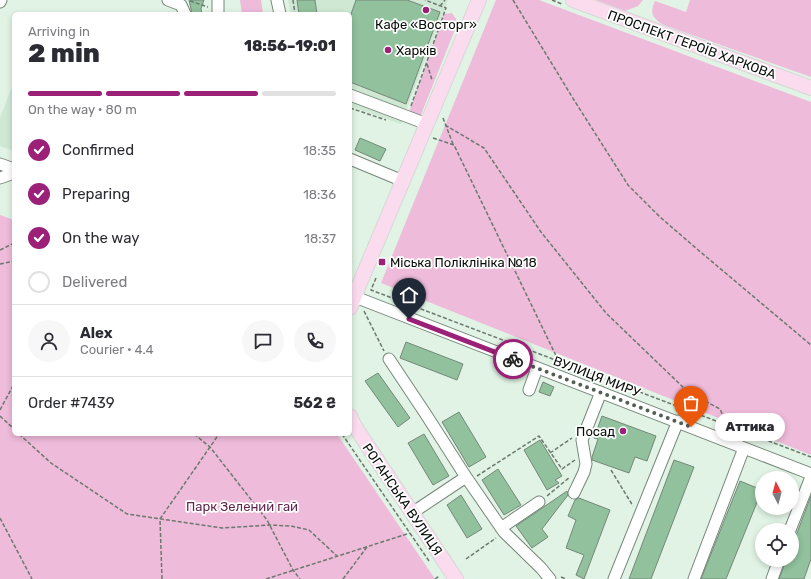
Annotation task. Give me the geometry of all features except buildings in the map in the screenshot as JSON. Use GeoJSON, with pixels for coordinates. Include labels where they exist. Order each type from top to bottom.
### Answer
{"type":"FeatureCollection","features":[{"type":"Feature","properties":{"kind":"main road"},"geometry":{"type":"LineString","coordinates":[[354,303],[403,181],[479,0]]}},
{"type":"Feature","properties":{"kind":"main road","name":"ПРОСПЕКТ ГЕРОЇВ ХАРКОВА"},"geometry":{"type":"LineString","coordinates":[[573,0],[811,88]]}},
{"type":"Feature","properties":{"kind":"main road","name":"РОГАНСЬКА ВУЛИЦЯ"},"geometry":{"type":"LineString","coordinates":[[352,422],[456,579]]}},
{"type":"Feature","properties":{"kind":"street"},"geometry":{"type":"LineString","coordinates":[[168,0],[181,5],[184,12]]}},
{"type":"Feature","properties":{"kind":"street"},"geometry":{"type":"LineString","coordinates":[[277,0],[280,12]]}},
{"type":"Feature","properties":{"kind":"street"},"geometry":{"type":"LineString","coordinates":[[352,96],[427,124]]}},
{"type":"Feature","properties":{"kind":"street"},"geometry":{"type":"LineString","coordinates":[[352,160],[403,181]]}},
{"type":"Feature","properties":{"kind":"street"},"geometry":{"type":"LineString","coordinates":[[0,164],[12,168]]}},
{"type":"Feature","properties":{"kind":"street"},"geometry":{"type":"LineString","coordinates":[[0,178],[12,174]]}},
{"type":"Feature","properties":{"kind":"street","name":"ВУЛИЦЯ МИРУ"},"geometry":{"type":"LineString","coordinates":[[354,303],[537,368],[678,421],[811,474]]}},
{"type":"Feature","properties":{"kind":"street"},"geometry":{"type":"LineString","coordinates":[[389,359],[467,479],[501,528],[550,579]]}},
{"type":"Feature","properties":{"kind":"street"},"geometry":{"type":"LineString","coordinates":[[529,390],[537,368]]}},
{"type":"Feature","properties":{"kind":"street"},"geometry":{"type":"LineString","coordinates":[[574,493],[584,472],[582,461],[582,440],[601,392]]}},
{"type":"Feature","properties":{"kind":"street"},"geometry":{"type":"LineString","coordinates":[[614,579],[678,421]]}},
{"type":"Feature","properties":{"kind":"street"},"geometry":{"type":"LineString","coordinates":[[694,579],[744,448]]}},
{"type":"Feature","properties":{"kind":"street"},"geometry":{"type":"LineString","coordinates":[[793,523],[811,477]]}},
{"type":"Feature","properties":{"kind":"street"},"geometry":{"type":"LineString","coordinates":[[412,513],[467,479]]}},
{"type":"Feature","properties":{"kind":"street"},"geometry":{"type":"LineString","coordinates":[[501,528],[539,502]]}},
{"type":"Feature","properties":{"kind":"street"},"geometry":{"type":"LineString","coordinates":[[772,579],[776,567]]}},
{"type":"Feature","properties":{"kind":"path"},"geometry":{"type":"LineString","coordinates":[[187,0],[216,8]]}},
{"type":"Feature","properties":{"kind":"path"},"geometry":{"type":"LineString","coordinates":[[293,0],[295,12]]}},
{"type":"Feature","properties":{"kind":"path"},"geometry":{"type":"LineString","coordinates":[[408,116],[446,8],[425,0]]}},
{"type":"Feature","properties":{"kind":"path"},"geometry":{"type":"LineString","coordinates":[[440,6],[445,0]]}},
{"type":"Feature","properties":{"kind":"path"},"geometry":{"type":"LineString","coordinates":[[514,0],[574,100],[628,185],[660,217],[811,345]]}},
{"type":"Feature","properties":{"kind":"path"},"geometry":{"type":"LineString","coordinates":[[352,109],[391,122]]}},
{"type":"Feature","properties":{"kind":"path"},"geometry":{"type":"LineString","coordinates":[[445,125],[484,148],[541,232],[606,313],[688,392],[720,409],[727,425]]}},
{"type":"Feature","properties":{"kind":"path"},"geometry":{"type":"LineString","coordinates":[[433,138],[454,145],[561,367],[558,376]]}},
{"type":"Feature","properties":{"kind":"path"},"geometry":{"type":"LineString","coordinates":[[0,250],[12,244]]}},
{"type":"Feature","properties":{"kind":"path"},"geometry":{"type":"LineString","coordinates":[[0,264],[12,261]]}},
{"type":"Feature","properties":{"kind":"path"},"geometry":{"type":"LineString","coordinates":[[371,290],[811,457]]}},
{"type":"Feature","properties":{"kind":"path"},"geometry":{"type":"LineString","coordinates":[[354,303],[389,359]]}},
{"type":"Feature","properties":{"kind":"path"},"geometry":{"type":"LineString","coordinates":[[0,410],[12,388]]}},
{"type":"Feature","properties":{"kind":"path"},"geometry":{"type":"LineString","coordinates":[[0,416],[12,427]]}},
{"type":"Feature","properties":{"kind":"path"},"geometry":{"type":"LineString","coordinates":[[21,436],[51,463],[127,514],[222,528],[270,525],[291,526],[309,530],[337,556]]}},
{"type":"Feature","properties":{"kind":"path"},"geometry":{"type":"LineString","coordinates":[[197,436],[210,446],[267,520],[293,570],[300,579]]}},
{"type":"Feature","properties":{"kind":"path"},"geometry":{"type":"LineString","coordinates":[[162,579],[160,519],[218,436]]}},
{"type":"Feature","properties":{"kind":"path"},"geometry":{"type":"LineString","coordinates":[[343,436],[431,564]]}},
{"type":"Feature","properties":{"kind":"path"},"geometry":{"type":"LineString","coordinates":[[467,479],[539,436],[562,469],[582,461]]}},
{"type":"Feature","properties":{"kind":"path"},"geometry":{"type":"LineString","coordinates":[[550,452],[575,436]]}},
{"type":"Feature","properties":{"kind":"path"},"geometry":{"type":"LineString","coordinates":[[539,502],[582,461]]}},
{"type":"Feature","properties":{"kind":"path"},"geometry":{"type":"LineString","coordinates":[[611,470],[639,516]]}},
{"type":"Feature","properties":{"kind":"path"},"geometry":{"type":"LineString","coordinates":[[0,518],[32,579]]}},
{"type":"Feature","properties":{"kind":"path"},"geometry":{"type":"LineString","coordinates":[[266,579],[410,533]]}},
{"type":"Feature","properties":{"kind":"path"},"geometry":{"type":"LineString","coordinates":[[343,579],[367,547]]}},
{"type":"Feature","properties":{"kind":"path"},"geometry":{"type":"LineString","coordinates":[[435,579],[439,576],[441,579]]}},
{"type":"Feature","properties":{"kind":"shaded area","name":"Харків"},"geometry":{"type":"Polygon","coordinates":[[[288,0],[448,0],[401,124],[352,107],[352,12],[291,12],[288,0]]]}},
{"type":"Feature","properties":{"kind":"shaded area"},"geometry":{"type":"Polygon","coordinates":[[[12,86],[12,150],[0,146],[0,118],[12,86]]]}},
{"type":"Feature","properties":{"kind":"green space"},"geometry":{"type":"Polygon","coordinates":[[[240,0],[261,0],[263,12],[242,12],[240,0]]]}},
{"type":"Feature","properties":{"kind":"green space"},"geometry":{"type":"Polygon","coordinates":[[[496,0],[539,0],[811,102],[811,455],[381,283],[496,0]]]}},
{"type":"Feature","properties":{"kind":"green space"},"geometry":{"type":"Polygon","coordinates":[[[596,0],[643,0],[638,6],[625,11],[596,0]]]}},
{"type":"Feature","properties":{"kind":"green space"},"geometry":{"type":"Polygon","coordinates":[[[690,0],[811,0],[811,77],[664,25],[653,15],[652,9],[655,1],[686,12],[690,0]]]}},
{"type":"Feature","properties":{"kind":"green space"},"geometry":{"type":"Polygon","coordinates":[[[452,13],[458,22],[420,117],[409,112],[444,14],[452,13]]]}},
{"type":"Feature","properties":{"kind":"green space","name":"Парк Зелений гай"},"geometry":{"type":"Polygon","coordinates":[[[0,215],[12,219],[12,436],[338,436],[435,579],[0,579],[0,215]]]}},
{"type":"Feature","properties":{"kind":"way so far"},"geometry":{"type":"LineString","coordinates":[[513,359],[691,427]]}},
{"type":"Feature","properties":{"kind":"place","name":"Кафе «Восторг»"},"geometry":{"type":"Point","coordinates":[426,10]}},
{"type":"Feature","properties":{"kind":"place","name":"Харків"},"geometry":{"type":"Point","coordinates":[388,50]}},
{"type":"Feature","properties":{"kind":"place","name":"Міська Поліклініка №18"},"geometry":{"type":"Point","coordinates":[382,262]}},
{"type":"Feature","properties":{"kind":"place","name":"Аттика"},"geometry":{"type":"Point","coordinates":[691,427]}},
{"type":"Feature","properties":{"kind":"place","name":"Посад"},"geometry":{"type":"Point","coordinates":[623,431]}},
{"type":"Feature","properties":{"kind":"route"},"geometry":{"type":"LineString","coordinates":[[409,319],[513,359]]}}]}
